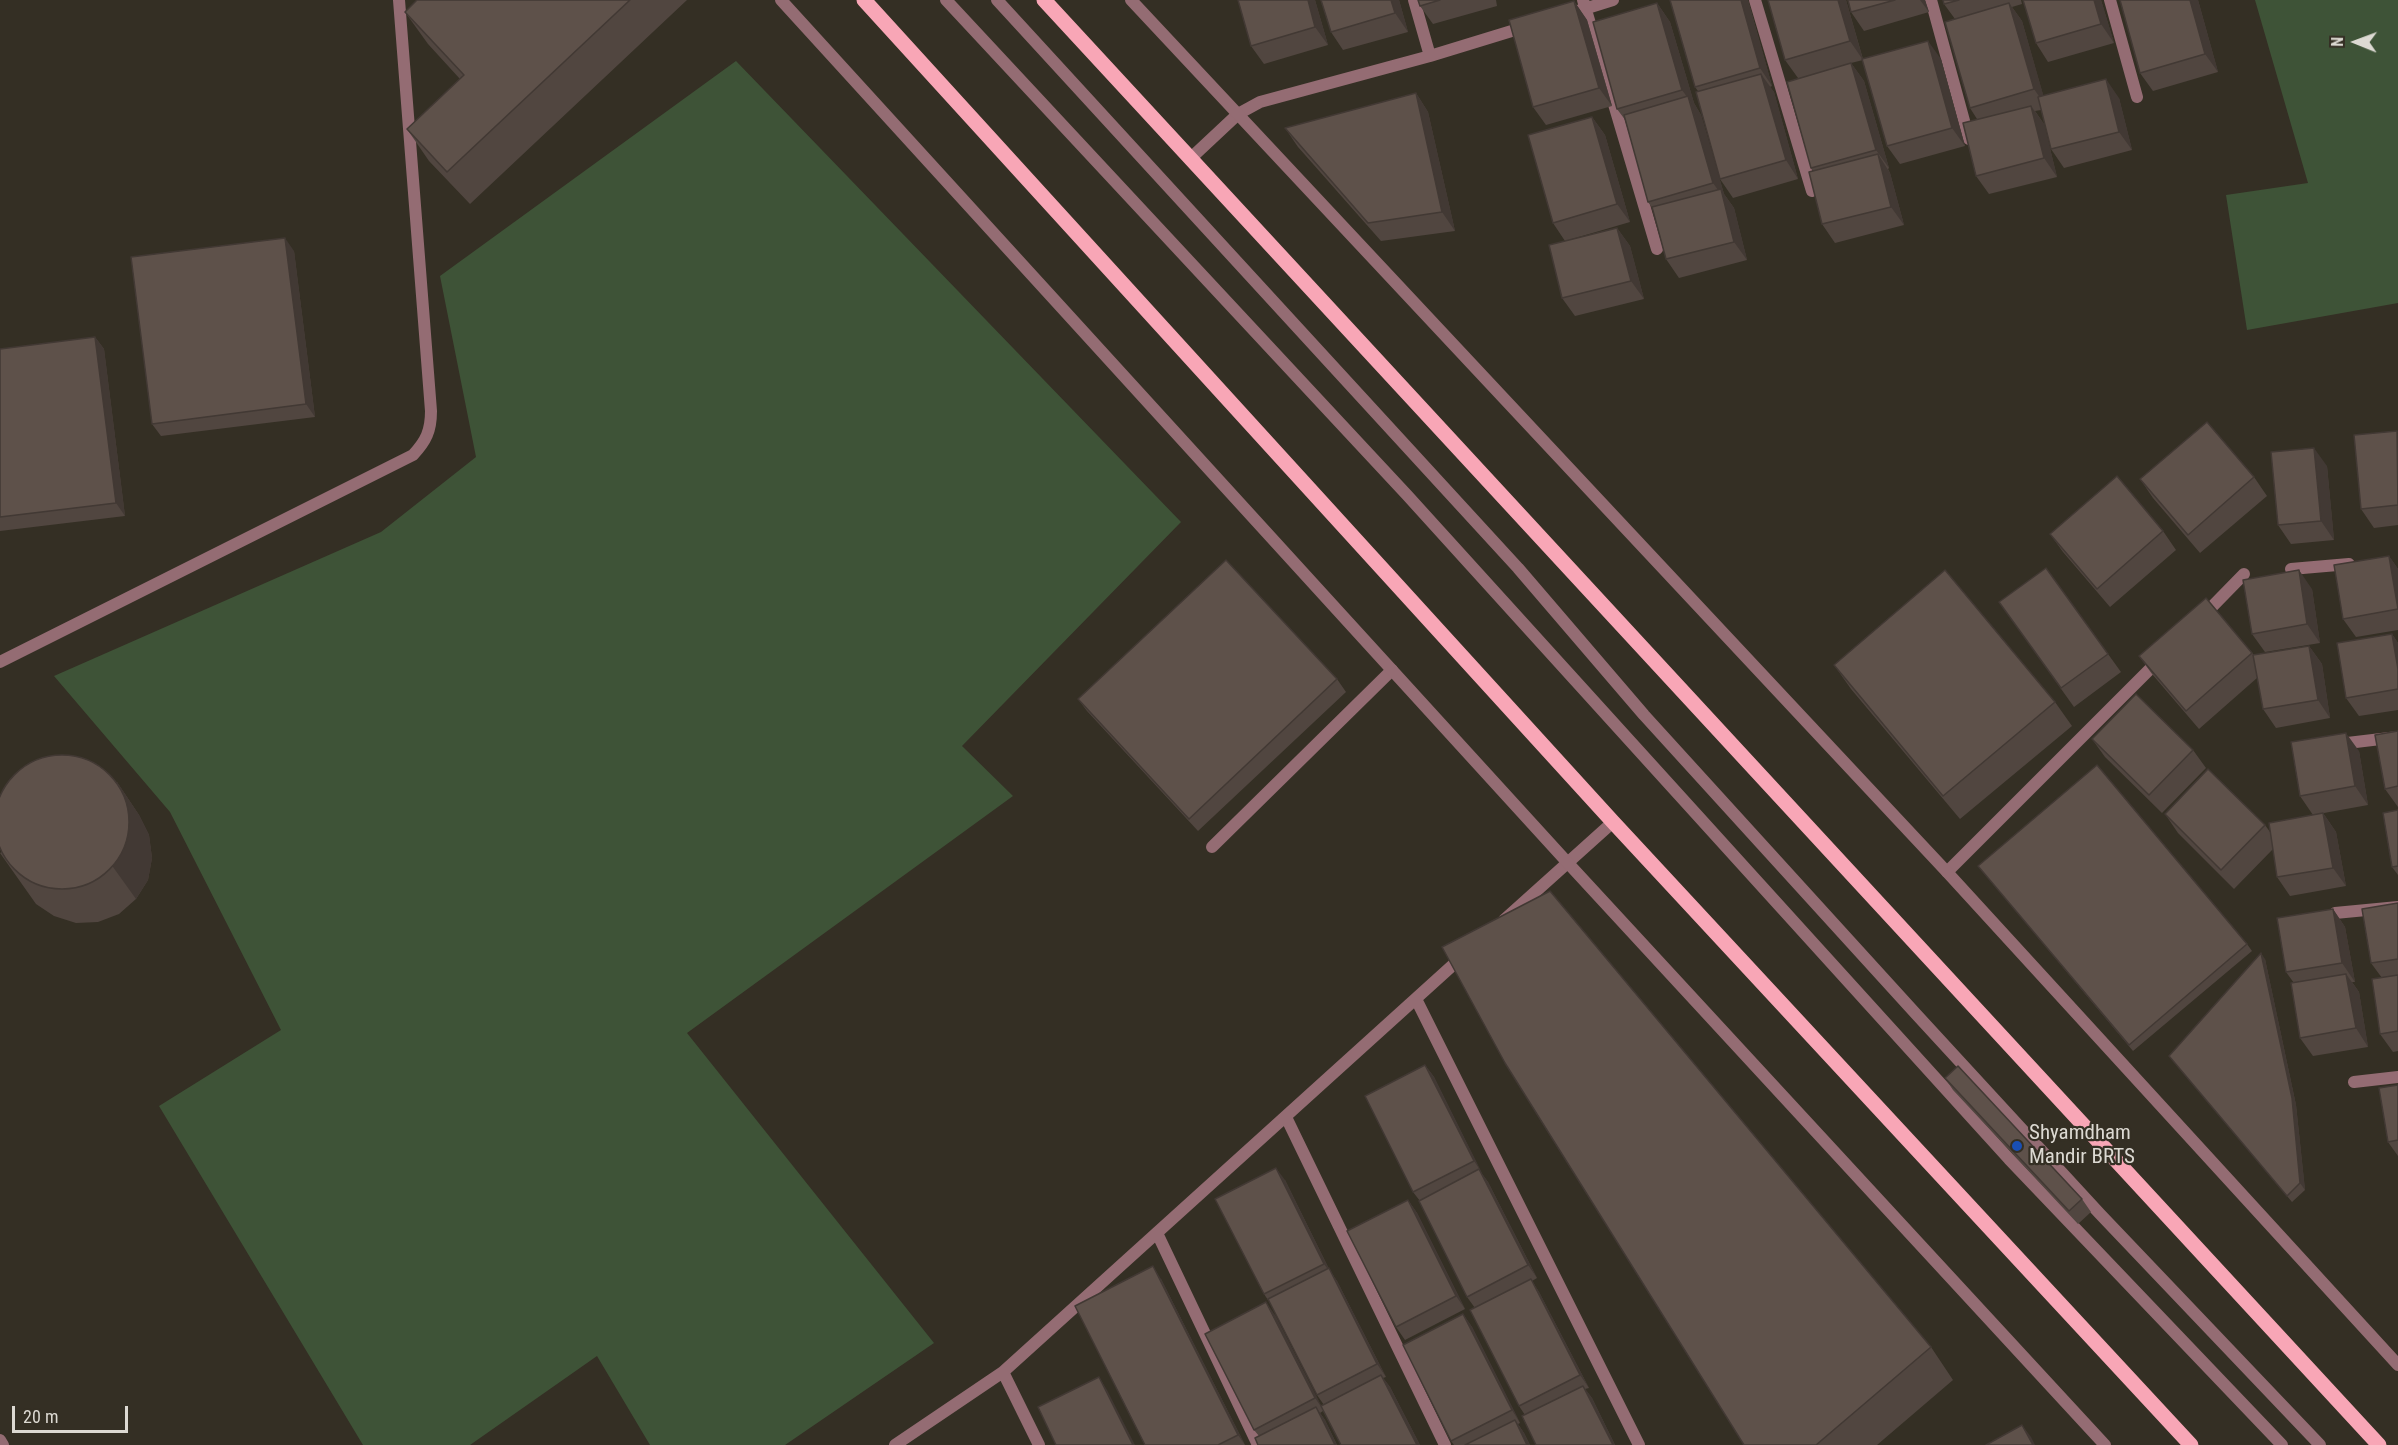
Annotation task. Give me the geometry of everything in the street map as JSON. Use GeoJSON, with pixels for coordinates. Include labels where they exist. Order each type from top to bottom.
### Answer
{"type":"FeatureCollection","features":[{"type":"Feature","properties":{"kind":"main road"},"geometry":{"type":"LineString","coordinates":[[864,0],[1612,822],[2191,1445]]}},
{"type":"Feature","properties":{"kind":"main road"},"geometry":{"type":"LineString","coordinates":[[1044,0],[2379,1445]]}},
{"type":"Feature","properties":{"kind":"street"},"geometry":{"type":"LineString","coordinates":[[0,662],[413,455],[424,443],[431,428],[431,411],[399,0]]}},
{"type":"Feature","properties":{"kind":"street"},"geometry":{"type":"LineString","coordinates":[[781,0],[1567,862],[2105,1445]]}},
{"type":"Feature","properties":{"kind":"street"},"geometry":{"type":"LineString","coordinates":[[946,0],[1407,495],[2009,1159],[2282,1445]]}},
{"type":"Feature","properties":{"kind":"street"},"geometry":{"type":"LineString","coordinates":[[998,0],[1518,568],[1644,715],[1916,1014],[2100,1214],[2320,1445]]}},
{"type":"Feature","properties":{"kind":"street"},"geometry":{"type":"LineString","coordinates":[[1131,0],[1947,872],[2398,1365]]}},
{"type":"Feature","properties":{"kind":"street"},"geometry":{"type":"LineString","coordinates":[[1414,0],[1430,56]]}},
{"type":"Feature","properties":{"kind":"street"},"geometry":{"type":"LineString","coordinates":[[1191,158],[1238,114],[1260,102],[1430,56],[1547,21],[1584,4],[1614,0]]}},
{"type":"Feature","properties":{"kind":"street"},"geometry":{"type":"LineString","coordinates":[[1755,0],[1812,191]]}},
{"type":"Feature","properties":{"kind":"street"},"geometry":{"type":"LineString","coordinates":[[1931,0],[1969,140]]}},
{"type":"Feature","properties":{"kind":"street"},"geometry":{"type":"LineString","coordinates":[[2110,0],[2137,98]]}},
{"type":"Feature","properties":{"kind":"street"},"geometry":{"type":"LineString","coordinates":[[1584,4],[1657,249]]}},
{"type":"Feature","properties":{"kind":"street"},"geometry":{"type":"LineString","coordinates":[[2291,569],[2362,563]]}},
{"type":"Feature","properties":{"kind":"street"},"geometry":{"type":"LineString","coordinates":[[2195,624],[2244,574]]}},
{"type":"Feature","properties":{"kind":"street"},"geometry":{"type":"LineString","coordinates":[[1947,872],[2170,648]]}},
{"type":"Feature","properties":{"kind":"street"},"geometry":{"type":"LineString","coordinates":[[1212,847],[1392,670]]}},
{"type":"Feature","properties":{"kind":"street"},"geometry":{"type":"LineString","coordinates":[[2328,746],[2398,737]]}},
{"type":"Feature","properties":{"kind":"street"},"geometry":{"type":"LineString","coordinates":[[1496,927],[1612,822]]}},
{"type":"Feature","properties":{"kind":"street"},"geometry":{"type":"LineString","coordinates":[[2336,913],[2398,906]]}},
{"type":"Feature","properties":{"kind":"street"},"geometry":{"type":"LineString","coordinates":[[895,1445],[1003,1372],[1469,951]]}},
{"type":"Feature","properties":{"kind":"street"},"geometry":{"type":"LineString","coordinates":[[1416,999],[1639,1445]]}},
{"type":"Feature","properties":{"kind":"street"},"geometry":{"type":"LineString","coordinates":[[2354,1082],[2398,1077]]}},
{"type":"Feature","properties":{"kind":"street"},"geometry":{"type":"LineString","coordinates":[[1286,1117],[1445,1445]]}},
{"type":"Feature","properties":{"kind":"street"},"geometry":{"type":"LineString","coordinates":[[1157,1233],[1258,1445]]}},
{"type":"Feature","properties":{"kind":"street"},"geometry":{"type":"LineString","coordinates":[[1003,1372],[1039,1445]]}},
{"type":"Feature","properties":{"kind":"street"},"geometry":{"type":"LineString","coordinates":[[0,1440],[3,1445]]}},
{"type":"Feature","properties":{"kind":"green space"},"geometry":{"type":"Polygon","coordinates":[[[2255,0],[2398,0],[2398,303],[2247,330],[2226,195],[2308,183],[2255,0]]]}},
{"type":"Feature","properties":{"kind":"green space"},"geometry":{"type":"Polygon","coordinates":[[[736,61],[1181,522],[962,746],[1013,796],[687,1033],[934,1343],[785,1445],[650,1445],[597,1356],[470,1445],[363,1445],[159,1106],[281,1030],[170,812],[54,676],[381,532],[476,457],[440,276],[736,61]]]}},
{"type":"Feature","properties":{"kind":"building"},"geometry":{"type":"Polygon","coordinates":[[[417,0],[630,0],[447,172],[407,129],[464,75],[405,12],[417,0]]]}},
{"type":"Feature","properties":{"kind":"building"},"geometry":{"type":"Polygon","coordinates":[[[1238,0],[1308,0],[1315,27],[1251,46],[1238,0]]]}},
{"type":"Feature","properties":{"kind":"building"},"geometry":{"type":"Polygon","coordinates":[[[1321,0],[1391,0],[1395,13],[1331,32],[1321,0]]]}},
{"type":"Feature","properties":{"kind":"building"},"geometry":{"type":"Polygon","coordinates":[[[1418,0],[1440,0],[1420,6],[1418,0]]]}},
{"type":"Feature","properties":{"kind":"building"},"geometry":{"type":"Polygon","coordinates":[[[1670,0],[1741,0],[1760,68],[1695,87],[1670,0]]]}},
{"type":"Feature","properties":{"kind":"building"},"geometry":{"type":"Polygon","coordinates":[[[1768,0],[1838,0],[1850,41],[1785,60],[1768,0]]]}},
{"type":"Feature","properties":{"kind":"building"},"geometry":{"type":"Polygon","coordinates":[[[1848,0],[1895,0],[1851,12],[1848,0]]]}},
{"type":"Feature","properties":{"kind":"building"},"geometry":{"type":"Polygon","coordinates":[[[1943,0],[1959,0],[1944,4],[1943,0]]]}},
{"type":"Feature","properties":{"kind":"building"},"geometry":{"type":"Polygon","coordinates":[[[2023,0],[2094,0],[2101,24],[2036,43],[2023,0]]]}},
{"type":"Feature","properties":{"kind":"building"},"geometry":{"type":"Polygon","coordinates":[[[2120,0],[2190,0],[2205,54],[2140,73],[2120,0]]]}},
{"type":"Feature","properties":{"kind":"building"},"geometry":{"type":"Polygon","coordinates":[[[1574,1],[1599,88],[1533,107],[1509,20],[1574,1]]]}},
{"type":"Feature","properties":{"kind":"building"},"geometry":{"type":"Polygon","coordinates":[[[1657,3],[1682,90],[1617,109],[1593,22],[1657,3]]]}},
{"type":"Feature","properties":{"kind":"building"},"geometry":{"type":"Polygon","coordinates":[[[2009,3],[2034,89],[1970,108],[1945,22],[2009,3]]]}},
{"type":"Feature","properties":{"kind":"building"},"geometry":{"type":"Polygon","coordinates":[[[1928,41],[1952,128],[1887,146],[1862,59],[1928,41]]]}},
{"type":"Feature","properties":{"kind":"building"},"geometry":{"type":"Polygon","coordinates":[[[1851,63],[1876,150],[1811,168],[1787,82],[1851,63]]]}},
{"type":"Feature","properties":{"kind":"building"},"geometry":{"type":"Polygon","coordinates":[[[1761,74],[1786,160],[1720,179],[1696,92],[1761,74]]]}},
{"type":"Feature","properties":{"kind":"building"},"geometry":{"type":"Polygon","coordinates":[[[2106,79],[2119,132],[2051,149],[2038,97],[2106,79]]]}},
{"type":"Feature","properties":{"kind":"building"},"geometry":{"type":"Polygon","coordinates":[[[1416,93],[1442,212],[1368,223],[1285,128],[1416,93]]]}},
{"type":"Feature","properties":{"kind":"building"},"geometry":{"type":"Polygon","coordinates":[[[1688,96],[1713,183],[1648,202],[1624,115],[1688,96]]]}},
{"type":"Feature","properties":{"kind":"building"},"geometry":{"type":"Polygon","coordinates":[[[2031,106],[2044,158],[1976,176],[1963,123],[2031,106]]]}},
{"type":"Feature","properties":{"kind":"building"},"geometry":{"type":"Polygon","coordinates":[[[1592,117],[1617,204],[1553,223],[1528,135],[1592,117]]]}},
{"type":"Feature","properties":{"kind":"building"},"geometry":{"type":"Polygon","coordinates":[[[1878,154],[1891,207],[1822,224],[1809,172],[1878,154]]]}},
{"type":"Feature","properties":{"kind":"building"},"geometry":{"type":"Polygon","coordinates":[[[1721,189],[1734,242],[1666,259],[1652,207],[1721,189]]]}},
{"type":"Feature","properties":{"kind":"building"},"geometry":{"type":"Polygon","coordinates":[[[1617,228],[1631,281],[1562,298],[1549,245],[1617,228]]]}},
{"type":"Feature","properties":{"kind":"building"},"geometry":{"type":"Polygon","coordinates":[[[285,238],[306,404],[152,424],[131,257],[285,238]]]}},
{"type":"Feature","properties":{"kind":"building"},"geometry":{"type":"Polygon","coordinates":[[[95,337],[116,503],[0,517],[0,349],[95,337]]]}},
{"type":"Feature","properties":{"kind":"building"},"geometry":{"type":"Polygon","coordinates":[[[2207,422],[2254,477],[2188,535],[2140,479],[2207,422]]]}},
{"type":"Feature","properties":{"kind":"building"},"geometry":{"type":"Polygon","coordinates":[[[2397,431],[2398,505],[2361,509],[2354,435],[2397,431]]]}},
{"type":"Feature","properties":{"kind":"building"},"geometry":{"type":"Polygon","coordinates":[[[2314,448],[2321,521],[2278,525],[2271,452],[2314,448]]]}},
{"type":"Feature","properties":{"kind":"building"},"geometry":{"type":"Polygon","coordinates":[[[2117,476],[2163,531],[2097,589],[2050,534],[2117,476]]]}},
{"type":"Feature","properties":{"kind":"building"},"geometry":{"type":"Polygon","coordinates":[[[2389,556],[2398,609],[2343,619],[2334,565],[2389,556]]]}},
{"type":"Feature","properties":{"kind":"building"},"geometry":{"type":"Polygon","coordinates":[[[1226,560],[1337,679],[1189,819],[1078,699],[1226,560]]]}},
{"type":"Feature","properties":{"kind":"building"},"geometry":{"type":"Polygon","coordinates":[[[2046,568],[2108,654],[2061,688],[1999,602],[2046,568]]]}},
{"type":"Feature","properties":{"kind":"building"},"geometry":{"type":"Polygon","coordinates":[[[1945,570],[2055,702],[1943,796],[1834,665],[1945,570]]]}},
{"type":"Feature","properties":{"kind":"building"},"geometry":{"type":"Polygon","coordinates":[[[2299,570],[2307,624],[2252,634],[2243,580],[2299,570]]]}},
{"type":"Feature","properties":{"kind":"building"},"geometry":{"type":"Polygon","coordinates":[[[2206,598],[2252,653],[2186,711],[2139,656],[2206,598]]]}},
{"type":"Feature","properties":{"kind":"building"},"geometry":{"type":"Polygon","coordinates":[[[2392,634],[2398,669],[2398,689],[2346,698],[2337,643],[2392,634]]]}},
{"type":"Feature","properties":{"kind":"building"},"geometry":{"type":"Polygon","coordinates":[[[2309,646],[2318,700],[2263,709],[2253,655],[2309,646]]]}},
{"type":"Feature","properties":{"kind":"building"},"geometry":{"type":"Polygon","coordinates":[[[2136,694],[2193,750],[2149,795],[2092,739],[2136,694]]]}},
{"type":"Feature","properties":{"kind":"building"},"geometry":{"type":"Polygon","coordinates":[[[2398,731],[2398,786],[2385,789],[2375,735],[2398,731]]]}},
{"type":"Feature","properties":{"kind":"building"},"geometry":{"type":"Polygon","coordinates":[[[2346,733],[2355,786],[2300,796],[2291,742],[2346,733]]]}},
{"type":"Feature","properties":{"kind":"building"},"geometry":{"type":"Polygon","coordinates":[[[62,755],[88,760],[110,774],[124,796],[129,822],[124,848],[110,870],[88,884],[62,889],[36,884],[14,870],[0,848],[-5,822],[0,796],[14,774],[36,760],[62,755]]]}},
{"type":"Feature","properties":{"kind":"building"},"geometry":{"type":"Polygon","coordinates":[[[2097,765],[2247,944],[2129,1045],[1978,866],[2097,765]]]}},
{"type":"Feature","properties":{"kind":"building"},"geometry":{"type":"Polygon","coordinates":[[[2208,769],[2265,825],[2221,870],[2165,814],[2208,769]]]}},
{"type":"Feature","properties":{"kind":"building"},"geometry":{"type":"Polygon","coordinates":[[[2398,810],[2398,866],[2392,867],[2383,813],[2398,810]]]}},
{"type":"Feature","properties":{"kind":"building"},"geometry":{"type":"Polygon","coordinates":[[[2323,813],[2333,868],[2277,877],[2269,823],[2323,813]]]}},
{"type":"Feature","properties":{"kind":"building"},"geometry":{"type":"Polygon","coordinates":[[[1550,891],[1931,1347],[1816,1445],[1744,1445],[1505,1063],[1442,947],[1550,891]]]}},
{"type":"Feature","properties":{"kind":"building"},"geometry":{"type":"Polygon","coordinates":[[[2398,903],[2398,959],[2371,963],[2362,909],[2398,903]]]}},
{"type":"Feature","properties":{"kind":"building"},"geometry":{"type":"Polygon","coordinates":[[[2333,909],[2342,963],[2286,972],[2277,918],[2333,909]]]}},
{"type":"Feature","properties":{"kind":"building"},"geometry":{"type":"Polygon","coordinates":[[[2261,953],[2292,1098],[2300,1183],[2287,1196],[2169,1056],[2261,953]]]}},
{"type":"Feature","properties":{"kind":"building"},"geometry":{"type":"Polygon","coordinates":[[[2346,974],[2356,1028],[2300,1038],[2291,983],[2346,974]]]}},
{"type":"Feature","properties":{"kind":"building"},"geometry":{"type":"Polygon","coordinates":[[[2398,975],[2398,1031],[2380,1034],[2372,979],[2398,975]]]}},
{"type":"Feature","properties":{"kind":"building"},"geometry":{"type":"Polygon","coordinates":[[[1425,1065],[1474,1161],[1413,1192],[1365,1096],[1425,1065]]]}},
{"type":"Feature","properties":{"kind":"building"},"geometry":{"type":"Polygon","coordinates":[[[1958,1066],[2082,1199],[2069,1211],[1945,1078],[1958,1066]]]}},
{"type":"Feature","properties":{"kind":"building"},"geometry":{"type":"Polygon","coordinates":[[[2398,1085],[2398,1140],[2388,1142],[2379,1088],[2398,1085]]]}},
{"type":"Feature","properties":{"kind":"building"},"geometry":{"type":"Polygon","coordinates":[[[1276,1168],[1324,1264],[1264,1294],[1215,1199],[1276,1168]]]}},
{"type":"Feature","properties":{"kind":"building"},"geometry":{"type":"Polygon","coordinates":[[[1479,1169],[1528,1265],[1467,1297],[1419,1201],[1479,1169]]]}},
{"type":"Feature","properties":{"kind":"building"},"geometry":{"type":"Polygon","coordinates":[[[1408,1200],[1456,1296],[1396,1327],[1347,1231],[1408,1200]]]}},
{"type":"Feature","properties":{"kind":"building"},"geometry":{"type":"Polygon","coordinates":[[[1153,1266],[1238,1435],[1218,1445],[1145,1445],[1075,1306],[1153,1266]]]}},
{"type":"Feature","properties":{"kind":"building"},"geometry":{"type":"Polygon","coordinates":[[[1329,1268],[1377,1364],[1317,1395],[1268,1299],[1329,1268]]]}},
{"type":"Feature","properties":{"kind":"building"},"geometry":{"type":"Polygon","coordinates":[[[1531,1279],[1580,1375],[1519,1406],[1470,1310],[1531,1279]]]}},
{"type":"Feature","properties":{"kind":"building"},"geometry":{"type":"Polygon","coordinates":[[[1266,1302],[1315,1398],[1254,1430],[1205,1334],[1266,1302]]]}},
{"type":"Feature","properties":{"kind":"building"},"geometry":{"type":"Polygon","coordinates":[[[1463,1314],[1512,1410],[1451,1441],[1403,1345],[1463,1314]]]}},
{"type":"Feature","properties":{"kind":"building"},"geometry":{"type":"Polygon","coordinates":[[[1381,1375],[1417,1445],[1341,1445],[1321,1406],[1381,1375]]]}},
{"type":"Feature","properties":{"kind":"building"},"geometry":{"type":"Polygon","coordinates":[[[1099,1377],[1133,1445],[1056,1445],[1038,1407],[1099,1377]]]}},
{"type":"Feature","properties":{"kind":"building"},"geometry":{"type":"Polygon","coordinates":[[[1583,1386],[1613,1445],[1536,1445],[1522,1416],[1583,1386]]]}},
{"type":"Feature","properties":{"kind":"building"},"geometry":{"type":"Polygon","coordinates":[[[1316,1407],[1335,1445],[1258,1445],[1255,1438],[1316,1407]]]}},
{"type":"Feature","properties":{"kind":"building"},"geometry":{"type":"Polygon","coordinates":[[[1515,1420],[1527,1445],[1465,1445],[1515,1420]]]}},
{"type":"Feature","properties":{"kind":"building"},"geometry":{"type":"Polygon","coordinates":[[[2022,1425],[2033,1445],[1986,1445],[2022,1425]]]}},
{"type":"Feature","properties":{"kind":"place","name":"Shyamdham Mandir BRTS"},"geometry":{"type":"Point","coordinates":[2017,1146]}}]}
